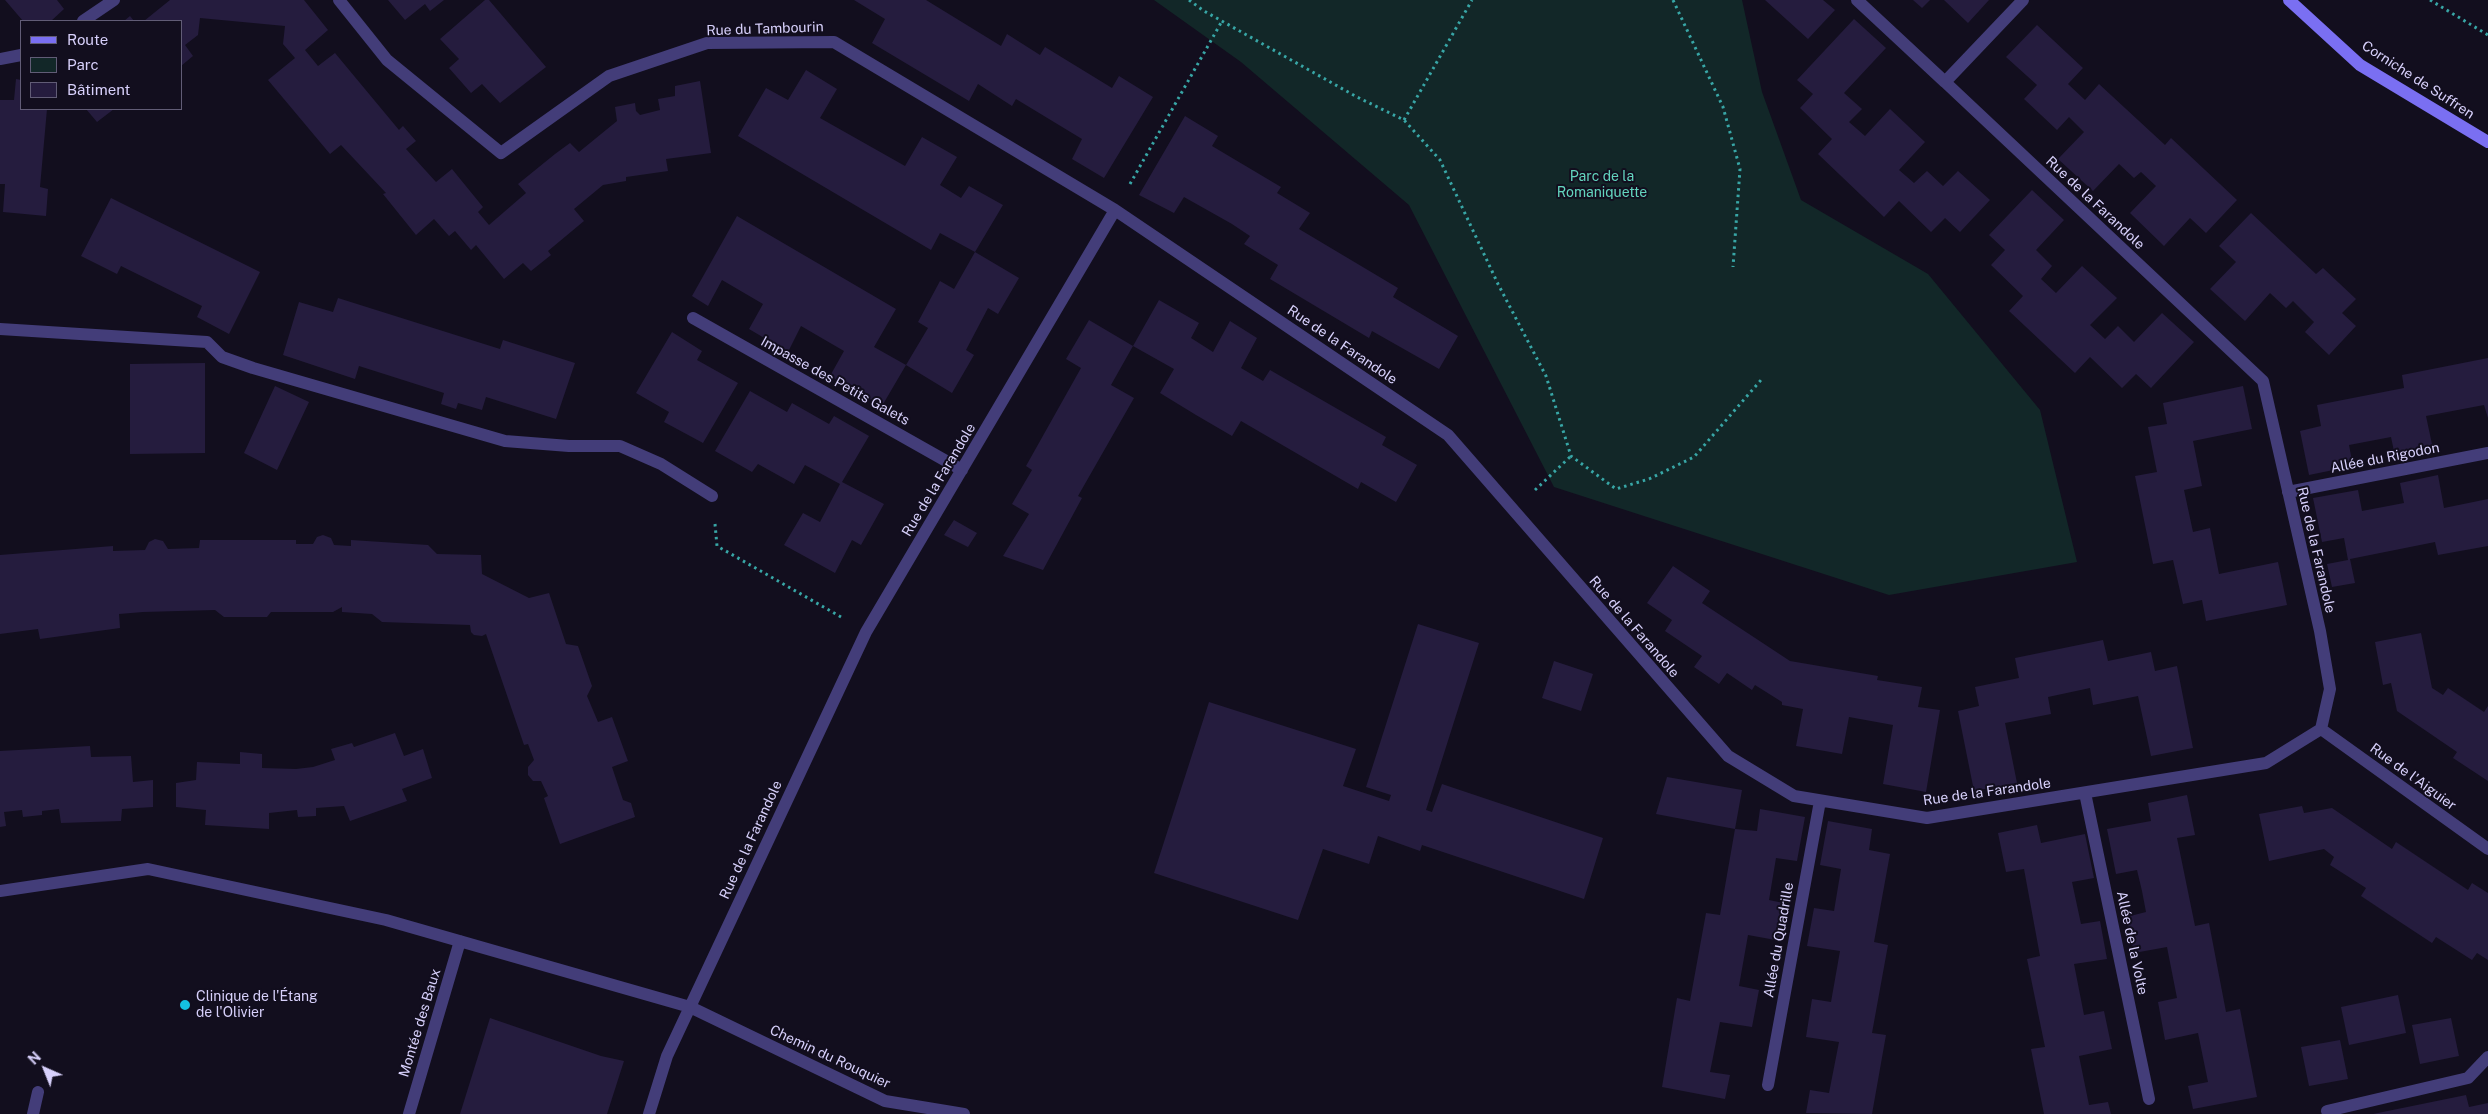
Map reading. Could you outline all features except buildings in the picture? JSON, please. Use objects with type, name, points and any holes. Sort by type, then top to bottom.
[{"type":"main road","name":"Corniche de Suffren","points":[[2289,0],[2360,65],[2488,142]]},
{"type":"street","points":[[84,20],[114,0]]},
{"type":"street","name":"Rue du Tambourin","points":[[339,0],[387,60],[501,152],[609,76],[707,43],[834,42],[1115,210]]},
{"type":"street","name":"Rue de la Farandole","points":[[649,1114],[667,1056],[866,632],[1115,210],[1448,434],[1728,756],[1794,796],[1928,818],[2266,762],[2321,729],[2330,689],[2320,631],[2263,381],[1857,0]]},
{"type":"street","points":[[1945,82],[2023,0]]},
{"type":"street","points":[[0,59],[20,55]]},
{"type":"street","name":"Impasse des Petits Galets","points":[[693,318],[962,470]]},
{"type":"street","points":[[0,329],[207,342],[222,357],[253,368],[504,441],[569,446],[620,446],[661,464],[712,496]]},
{"type":"street","name":"Allée du Rigodon","points":[[2288,492],[2488,453]]},
{"type":"street","name":"Rue de l'Aiguier","points":[[2321,729],[2488,849]]},
{"type":"street","name":"Allée de la Volte","points":[[2085,793],[2149,1100]]},
{"type":"street","name":"Allée du Quadrille","points":[[1768,1085],[1820,801]]},
{"type":"street","name":"Chemin du Rouquier","points":[[0,891],[148,869],[386,920],[690,1007],[885,1101],[964,1114]]},
{"type":"street","name":"Montée des Baux","points":[[409,1114],[460,942]]},
{"type":"street","points":[[2327,1111],[2468,1078],[2488,1057]]},
{"type":"street","points":[[33,1114],[38,1092]]},
{"type":"path","points":[[1190,0],[1222,22],[1404,120],[1440,160],[1498,284],[1546,376],[1571,456],[1616,489],[1649,479],[1694,457],[1761,380]]},
{"type":"path","points":[[1404,120],[1472,0]]},
{"type":"path","points":[[1673,0],[1722,108],[1740,169],[1733,268]]},
{"type":"path","points":[[2430,0],[2488,35]]},
{"type":"path","points":[[1115,210],[1222,22]]},
{"type":"path","points":[[1513,511],[1571,456]]},
{"type":"path","points":[[712,496],[716,546],[866,632]]},
{"type":"green space","name":"Parc de la Romaniquette","points":[[1154,0],[1742,0],[1762,92],[1801,200],[1928,274],[2040,410],[2077,562],[1889,595],[1554,487],[1409,205],[1241,62]]},
{"type":"place","name":"Clinique de l'Étang de l'Olivier","points":[[185,1005]]}]
